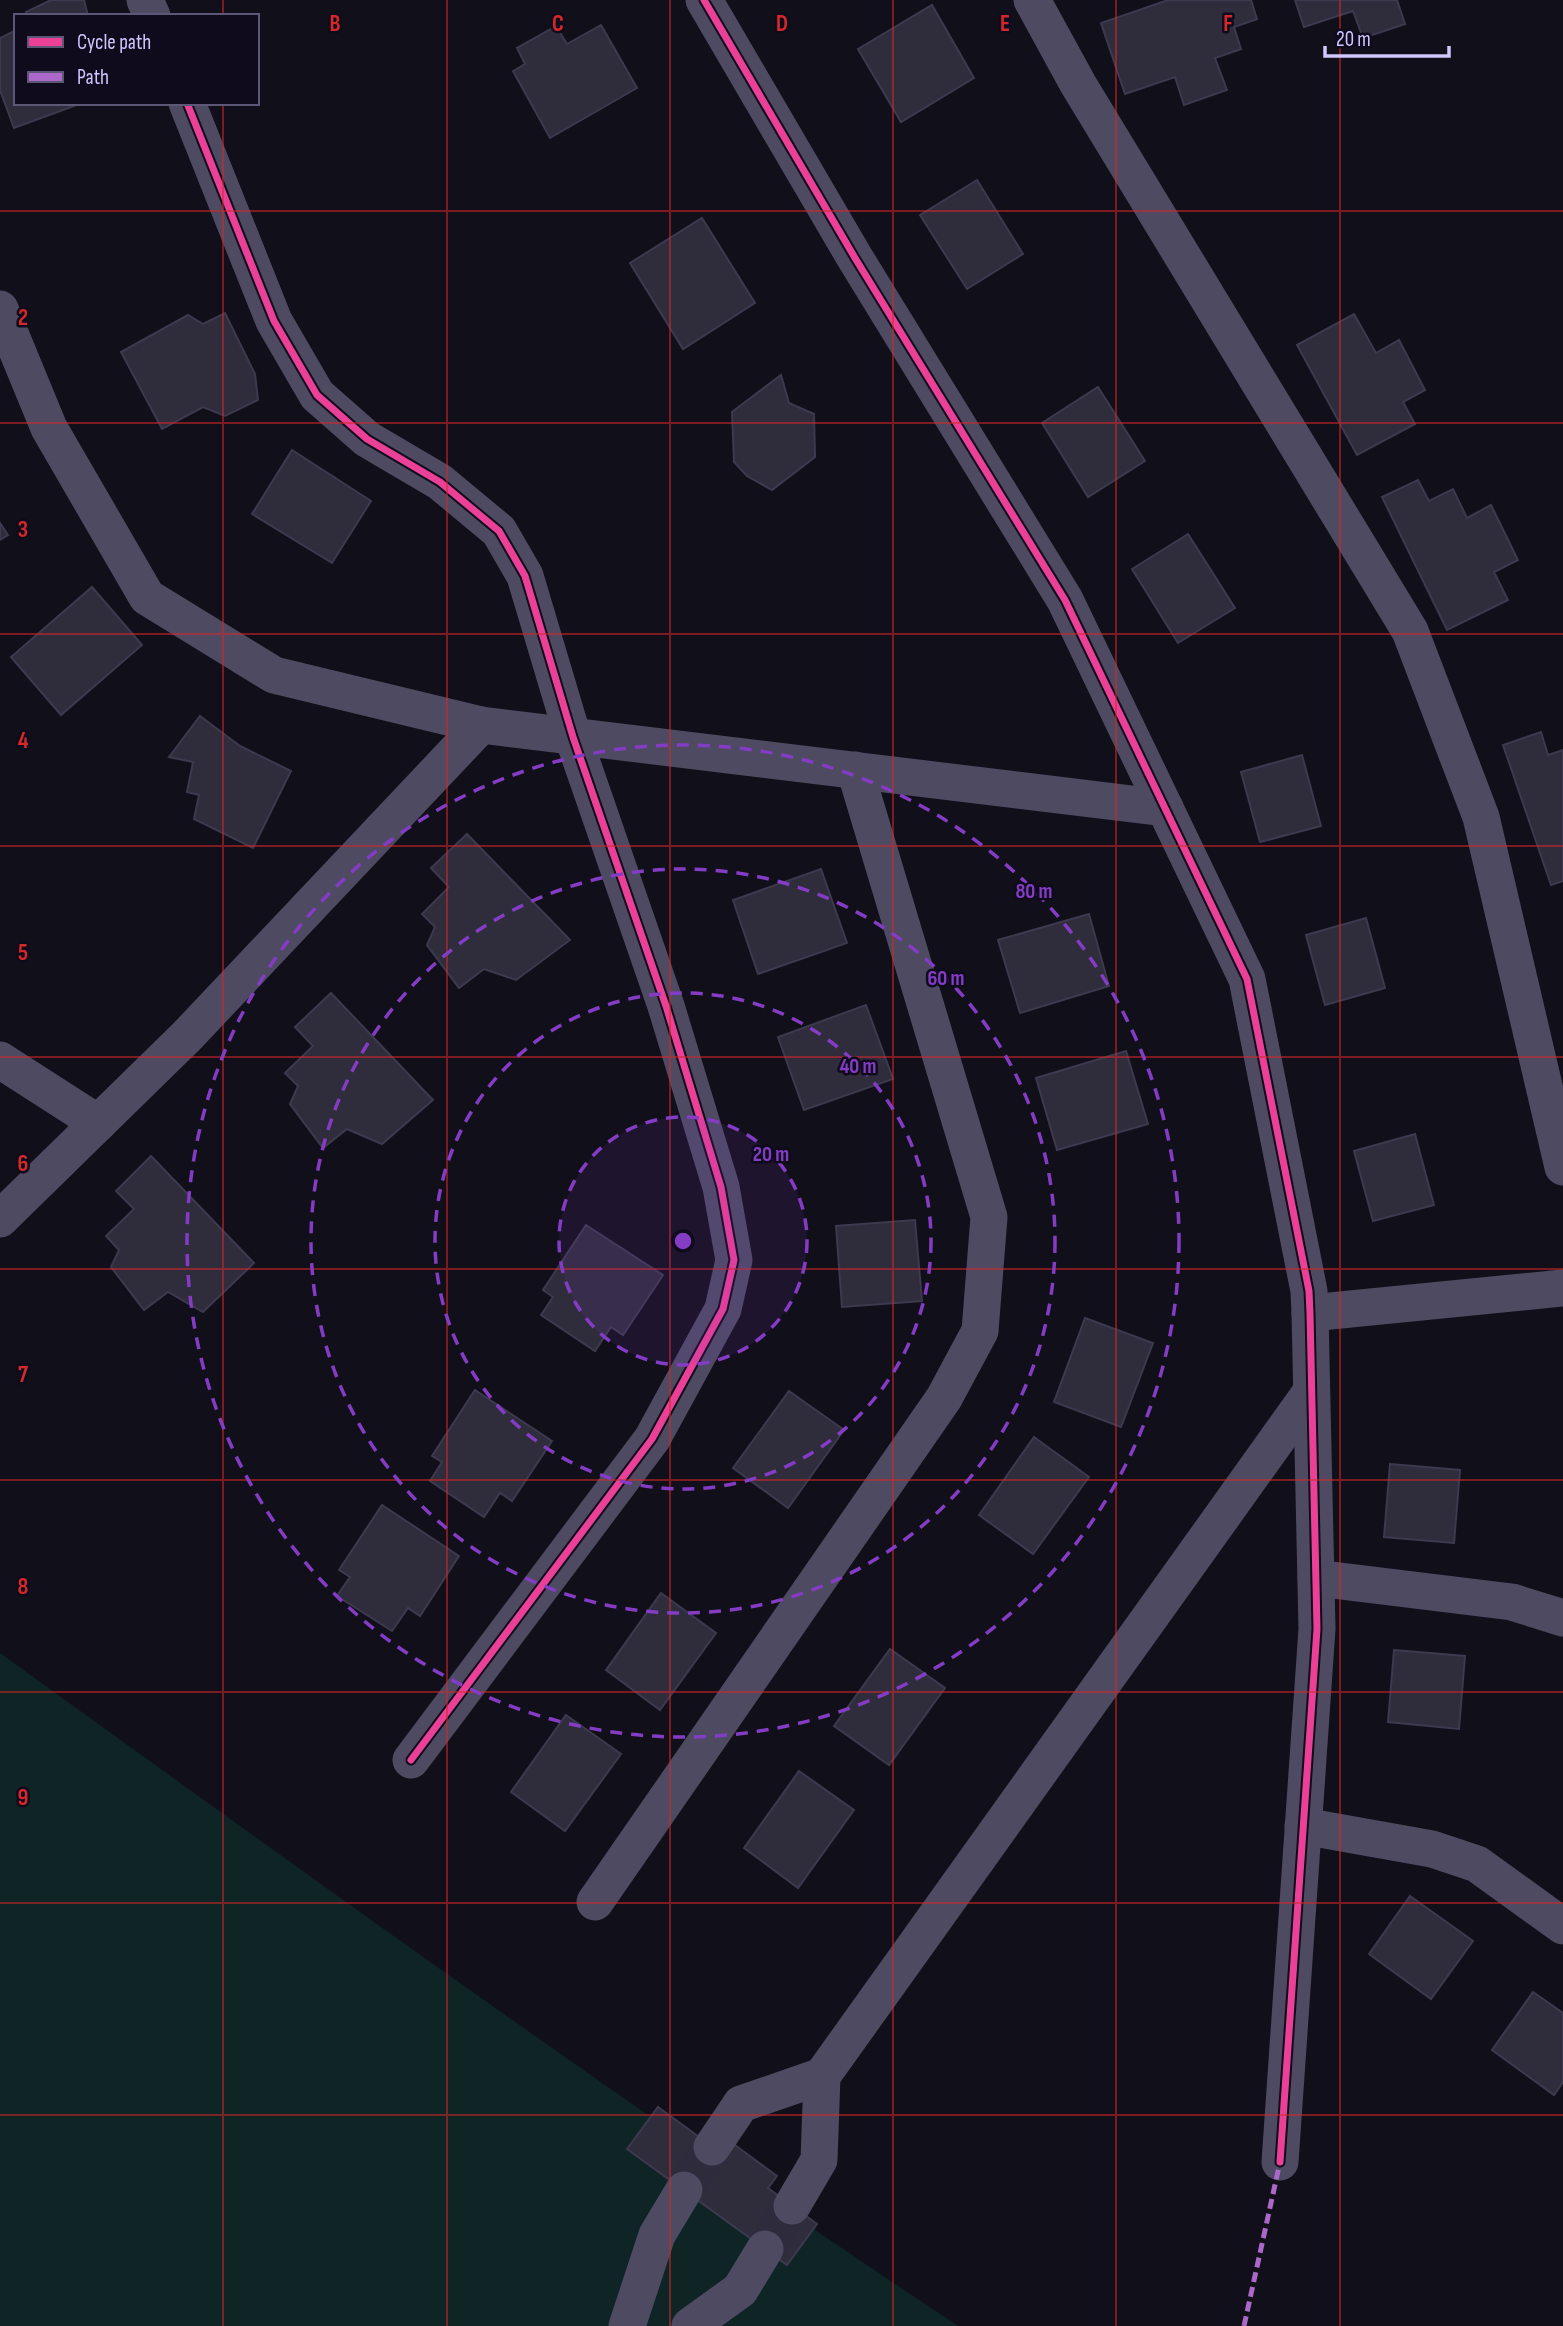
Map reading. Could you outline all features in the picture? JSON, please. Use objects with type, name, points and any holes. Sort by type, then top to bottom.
[{"type":"street","points":[[704,0],[848,246],[1065,600],[1247,979],[1309,1291],[1310,1313],[1317,1629],[1280,2162]]},
{"type":"street","points":[[1032,0],[1078,84],[1410,631],[1480,817],[1563,1167]]},
{"type":"street","points":[[188,105],[274,321],[317,395],[367,439],[440,482],[499,531],[525,576],[573,737],[666,1006],[721,1187],[734,1260],[723,1309],[652,1439],[411,1760]]},
{"type":"street","points":[[0,309],[49,428],[147,597],[274,675],[481,725],[1165,808]]},
{"type":"street","points":[[0,1219],[187,1036],[481,725]]},
{"type":"street","points":[[595,1902],[944,1398],[981,1331],[989,1217],[855,770]]},
{"type":"street","points":[[0,1060],[98,1123]]},
{"type":"street","points":[[1310,1313],[1563,1288]]},
{"type":"street","points":[[792,2206],[819,2160],[822,2076],[1311,1392]]},
{"type":"street","points":[[1316,1578],[1512,1602],[1563,1618]]},
{"type":"street","points":[[1303,1826],[1433,1849],[1477,1864],[1563,1926]]},
{"type":"street","points":[[712,2147],[741,2104],[822,2076]]},
{"type":"street","points":[[627,2326],[657,2235],[684,2190]]},
{"type":"street","points":[[690,2326],[740,2290],[765,2249]]},
{"type":"green space","points":[[0,1653],[595,2078],[958,2326],[0,2326]]},
{"type":"building","points":[[51,0],[84,0],[88,14],[26,14]]},
{"type":"building","points":[[1168,0],[1251,0],[1257,19],[1234,27],[1241,49],[1215,58],[1227,90],[1184,105],[1175,77],[1125,94],[1101,23]]},
{"type":"building","points":[[1295,0],[1397,0],[1405,24],[1363,38],[1353,11],[1304,27]]},
{"type":"building","points":[[932,5],[974,78],[901,122],[858,49]]},
{"type":"building","points":[[601,25],[637,88],[550,138],[513,71],[525,64],[517,48],[556,26],[567,44]]},
{"type":"building","points":[[14,31],[14,105],[77,105],[14,128],[0,90],[0,38]]},
{"type":"building","points":[[977,180],[1023,254],[967,289],[920,215]]},
{"type":"building","points":[[702,218],[755,303],[683,349],[630,263]]},
{"type":"building","points":[[225,313],[255,374],[258,400],[225,416],[203,407],[162,429],[121,352],[188,315],[203,324]]},
{"type":"building","points":[[1354,314],[1376,353],[1399,340],[1425,390],[1403,402],[1415,424],[1357,455],[1297,345]]},
{"type":"building","points":[[781,375],[789,403],[814,414],[815,457],[772,490],[747,476],[734,462],[732,412]]},
{"type":"building","points":[[1098,387],[1145,461],[1088,497],[1042,423]]},
{"type":"building","points":[[292,450],[371,501],[332,563],[252,514]]},
{"type":"building","points":[[1418,480],[1429,501],[1453,489],[1467,518],[1491,505],[1518,560],[1494,572],[1508,600],[1447,630],[1382,497]]},
{"type":"building","points":[[0,523],[8,535],[0,540]]},
{"type":"building","points":[[1188,534],[1235,608],[1178,643],[1132,569]]},
{"type":"building","points":[[92,587],[142,645],[61,715],[11,657]]},
{"type":"building","points":[[200,716],[240,746],[291,771],[253,848],[194,819],[199,795],[187,792],[193,762],[169,757]]},
{"type":"building","points":[[1541,732],[1548,755],[1563,750],[1563,881],[1551,885],[1503,745]]},
{"type":"building","points":[[1302,755],[1321,826],[1260,842],[1241,772]]},
{"type":"building","points":[[467,834],[570,940],[516,980],[484,969],[459,988],[427,945],[435,927],[422,914],[449,887],[431,868]]},
{"type":"building","points":[[821,869],[847,943],[758,974],[733,900]]},
{"type":"building","points":[[1089,914],[1109,986],[1020,1013],[998,940]]},
{"type":"building","points":[[1366,918],[1385,988],[1325,1005],[1306,935]]},
{"type":"building","points":[[331,993],[433,1100],[382,1144],[347,1129],[323,1148],[290,1104],[298,1086],[285,1073],[313,1046],[295,1027]]},
{"type":"building","points":[[866,1005],[893,1079],[804,1110],[778,1037]]},
{"type":"building","points":[[1126,1051],[1148,1124],[1057,1150],[1036,1078]]},
{"type":"building","points":[[1415,1134],[1434,1205],[1373,1221],[1354,1151]]},
{"type":"building","points":[[151,1156],[254,1263],[203,1312],[168,1292],[144,1310],[111,1267],[119,1250],[106,1236],[134,1209],[116,1191]]},
{"type":"building","points":[[915,1220],[922,1301],[842,1307],[836,1226]]},
{"type":"building","points":[[586,1225],[663,1275],[623,1335],[611,1327],[595,1351],[541,1315],[553,1297],[543,1290]]},
{"type":"building","points":[[1085,1318],[1153,1343],[1121,1427],[1054,1402]]},
{"type":"building","points":[[475,1390],[552,1441],[512,1501],[500,1493],[484,1517],[430,1481],[442,1462],[432,1456]]},
{"type":"building","points":[[789,1391],[844,1430],[788,1508],[733,1468]]},
{"type":"building","points":[[1034,1437],[1089,1477],[1033,1554],[979,1515]]},
{"type":"building","points":[[1390,1464],[1460,1470],[1454,1543],[1384,1537]]},
{"type":"building","points":[[382,1505],[459,1556],[420,1616],[408,1608],[392,1631],[337,1596],[350,1577],[339,1570]]},
{"type":"building","points":[[661,1593],[716,1633],[660,1710],[606,1670]]},
{"type":"building","points":[[890,1649],[945,1688],[889,1765],[834,1726]]},
{"type":"building","points":[[1394,1650],[1465,1656],[1459,1729],[1388,1722]]},
{"type":"building","points":[[566,1715],[621,1754],[565,1831],[511,1792]]},
{"type":"building","points":[[799,1771],[854,1810],[798,1888],[744,1848]]},
{"type":"building","points":[[1410,1896],[1473,1941],[1431,1999],[1369,1954]]},
{"type":"building","points":[[1533,1992],[1563,2013],[1563,2082],[1554,2095],[1492,2050]]},
{"type":"building","points":[[658,2107],[724,2155],[732,2143],[777,2176],[768,2188],[817,2224],[787,2265],[627,2149]]},
{"type":"tunnel","points":[[684,2190],[712,2147]]},
{"type":"tunnel","points":[[765,2249],[792,2206]]},
{"type":"marked path","points":[[1244,2326],[1280,2162]]},
{"type":"cycle path","points":[[704,0],[855,258],[1065,600],[1247,979],[1309,1291],[1310,1313],[1317,1629],[1280,2162]]},
{"type":"cycle path","points":[[188,105],[274,321],[317,395],[367,439],[440,482],[499,531],[525,576],[573,737],[666,1006],[721,1187],[734,1260],[723,1309],[652,1439],[411,1760]]}]
